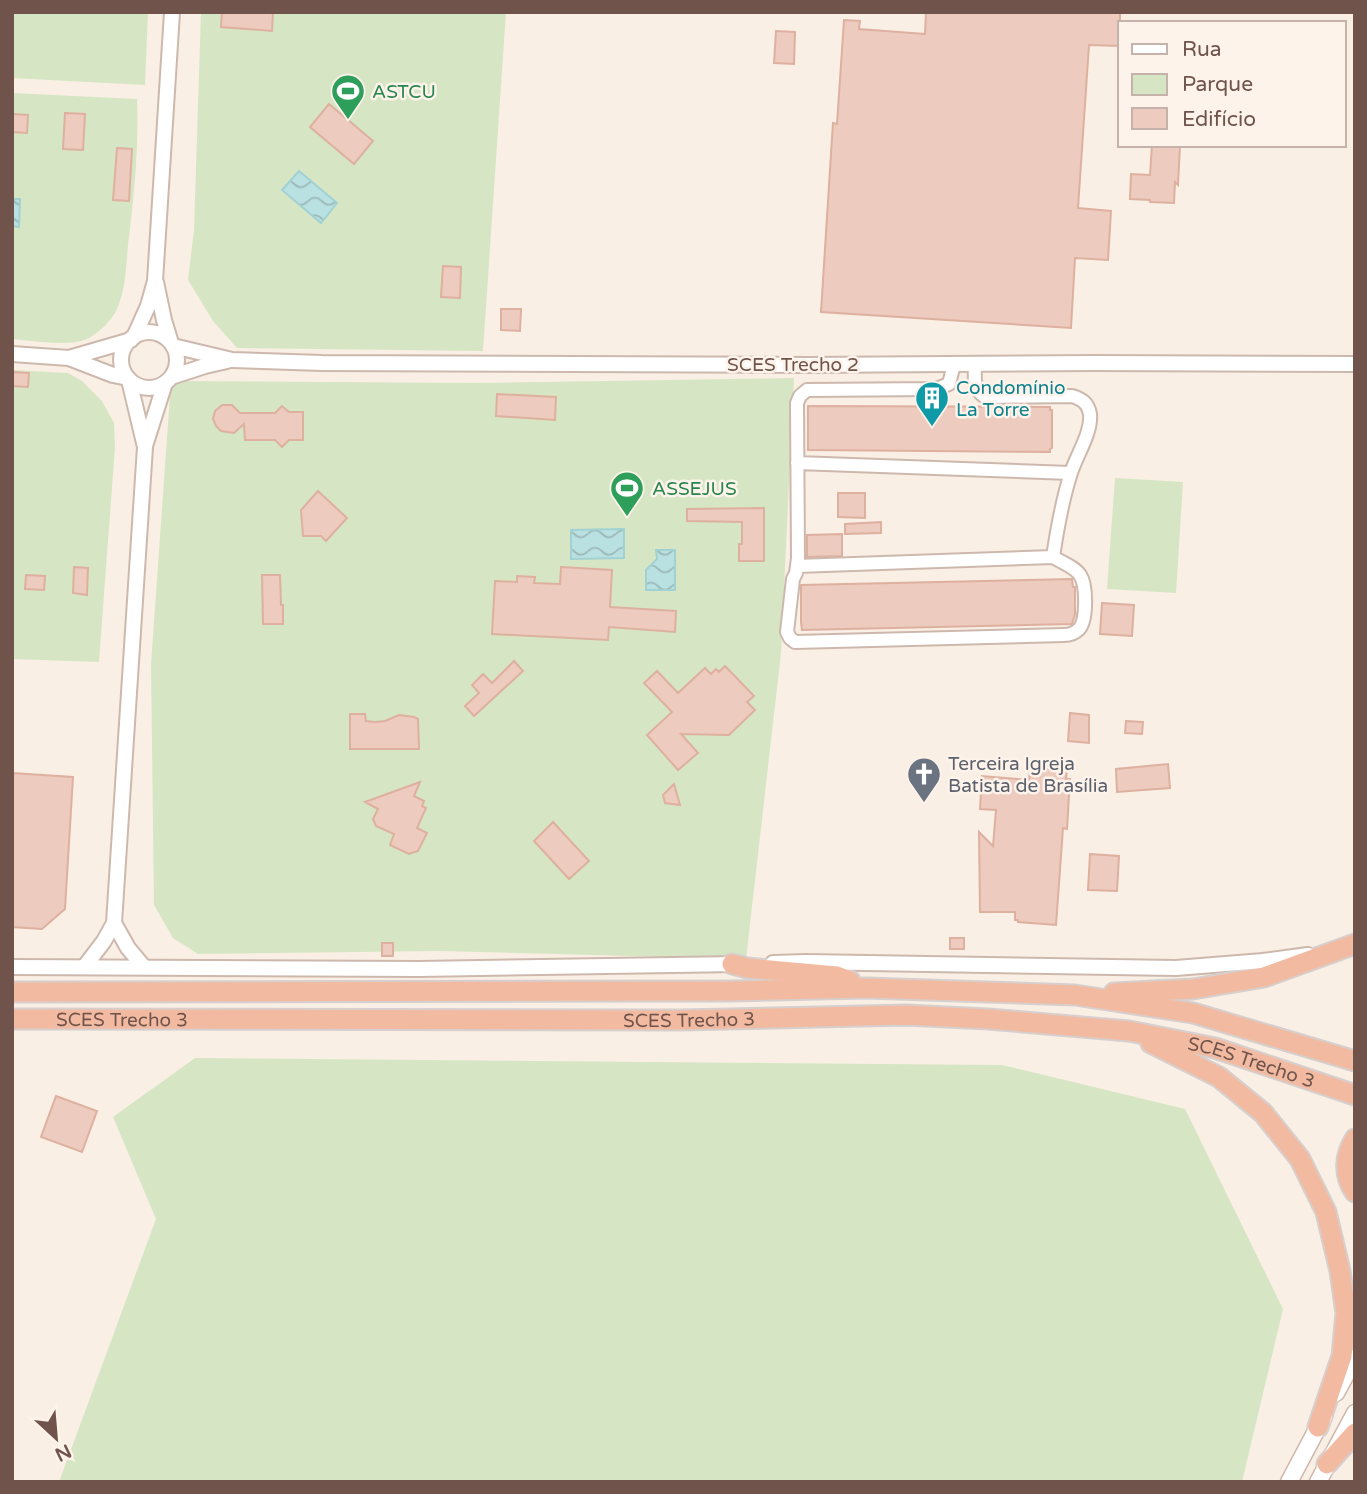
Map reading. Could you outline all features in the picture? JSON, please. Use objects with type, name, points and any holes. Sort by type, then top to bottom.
[{"type":"highway","points":[[1075,995],[1193,989],[1265,977],[1347,947]]},
{"type":"highway","points":[[732,964],[747,968],[837,976],[867,988]]},
{"type":"highway","name":"SCES Trecho 3","points":[[12,992],[867,988],[1075,995],[1193,1013],[1355,1061]]},
{"type":"highway","name":"SCES Trecho 3","points":[[12,1019],[681,1020],[906,1015],[988,1019],[1129,1031],[1215,1048],[1355,1095]]},
{"type":"highway","points":[[1129,1031],[1219,1077],[1264,1113],[1300,1160],[1326,1212],[1340,1271],[1346,1313],[1342,1356],[1318,1427]]},
{"type":"highway","points":[[1355,1139],[1348,1150],[1346,1170],[1355,1192]]},
{"type":"highway","points":[[1327,1464],[1355,1433]]},
{"type":"main road","points":[[1289,1482],[1355,1358]]},
{"type":"main road","points":[[1318,1482],[1355,1413]]},
{"type":"street","points":[[168,380],[156,387],[137,386],[123,371],[121,363],[125,346],[132,339],[148,306],[155,281],[172,12]]},
{"type":"street","points":[[85,967],[114,923],[145,447],[177,362],[155,281]]},
{"type":"street","points":[[69,358],[149,333],[158,334],[172,344]]},
{"type":"street","name":"SCES Trecho 2","points":[[172,344],[232,360],[322,363],[1355,364]]},
{"type":"street","points":[[12,354],[69,358],[129,379]]},
{"type":"street","name":"SCES Trecho 2","points":[[168,380],[205,366],[232,360]]},
{"type":"street","points":[[797,566],[1052,556],[1079,573],[1085,591],[1084,623],[1079,631],[1071,634],[795,642],[787,632],[797,566],[797,403],[800,396],[807,390],[936,389],[949,384],[954,364]]},
{"type":"street","points":[[975,364],[975,387],[979,394],[985,397],[1072,396],[1081,398],[1088,407],[1088,428],[1070,473],[1052,556]]},
{"type":"street","points":[[129,379],[145,447]]},
{"type":"street","points":[[797,463],[1070,473]]},
{"type":"street","points":[[114,923],[128,948],[144,967]]},
{"type":"street","points":[[12,967],[419,969],[806,962],[1176,968],[1263,961],[1347,947]]},
{"type":"green space","points":[[12,12],[148,12],[145,85],[12,78]]},
{"type":"green space","name":"ASTCU","points":[[201,12],[506,12],[483,351],[237,348],[213,321],[188,280],[194,230]]},
{"type":"green space","points":[[12,93],[137,99],[135,172],[122,294],[117,309],[108,322],[87,339],[71,343],[51,343],[12,339]]},
{"type":"green space","points":[[12,370],[68,373],[82,381],[102,401],[114,423],[115,447],[99,662],[12,659]]},
{"type":"green space","points":[[794,378],[781,653],[746,959],[439,951],[198,954],[173,938],[154,905],[151,665],[171,381],[475,383]]},
{"type":"green space","points":[[1115,478],[1183,482],[1176,593],[1107,589]]},
{"type":"green space","points":[[195,1058],[1002,1065],[1185,1109],[1283,1309],[1242,1482],[59,1482],[156,1219],[113,1117]]},
{"type":"water","points":[[299,171],[337,203],[321,223],[282,190]]},
{"type":"water","points":[[12,199],[20,199],[19,227],[12,226]]},
{"type":"water","points":[[624,529],[624,558],[571,559],[571,530]]},
{"type":"water","points":[[656,550],[675,550],[675,590],[646,590],[646,570],[657,559]]},
{"type":"building","points":[[222,12],[273,12],[272,31],[221,27]]},
{"type":"building","points":[[926,12],[1120,12],[1118,46],[1089,45],[1078,208],[1111,211],[1108,260],[1075,258],[1071,328],[821,312],[833,123],[837,124],[844,20],[860,21],[859,29],[925,34]]},
{"type":"building","points":[[776,31],[795,32],[794,64],[774,63]]},
{"type":"building","points":[[329,104],[373,141],[354,164],[310,127]]},
{"type":"building","points":[[65,113],[85,114],[83,150],[63,149]]},
{"type":"building","points":[[12,114],[28,115],[27,133],[12,132]]},
{"type":"building","points":[[1152,147],[1180,147],[1174,203],[1130,199],[1131,174],[1150,175]]},
{"type":"building","points":[[117,148],[132,149],[129,201],[113,200]]},
{"type":"building","points":[[443,266],[461,267],[460,298],[441,297]]},
{"type":"building","points":[[501,309],[521,309],[520,331],[501,330]]},
{"type":"building","points":[[12,372],[29,373],[28,387],[12,386]]},
{"type":"building","points":[[497,394],[556,397],[555,420],[496,416]]},
{"type":"building","points":[[222,405],[232,405],[240,413],[275,413],[282,406],[289,412],[303,412],[303,440],[289,440],[282,447],[275,440],[245,440],[244,424],[234,433],[221,431],[213,419],[215,411]]},
{"type":"building","name":"Condomínio La Torre","points":[[808,406],[1050,407],[1052,448],[1050,452],[808,450]]},
{"type":"building","points":[[318,491],[347,518],[326,541],[321,536],[303,536],[301,510]]},
{"type":"building","points":[[838,493],[865,493],[865,518],[838,517]]},
{"type":"building","points":[[764,508],[764,561],[739,561],[742,522],[687,521],[687,509]]},
{"type":"building","points":[[881,522],[881,533],[845,534],[845,524]]},
{"type":"building","points":[[842,534],[842,556],[807,557],[807,535]]},
{"type":"building","points":[[74,567],[88,568],[87,595],[73,593]]},
{"type":"building","points":[[561,567],[612,570],[610,607],[676,611],[675,632],[609,627],[608,640],[492,634],[495,581],[517,582],[517,576],[535,577],[534,583],[560,584]]},
{"type":"building","points":[[26,575],[45,576],[44,590],[25,589]]},
{"type":"building","points":[[262,575],[280,575],[283,624],[263,624]]},
{"type":"building","points":[[1072,579],[1075,587],[1075,614],[1072,624],[802,630],[801,585]]},
{"type":"building","points":[[1102,603],[1134,605],[1132,636],[1100,634]]},
{"type":"building","points":[[514,661],[523,671],[474,716],[465,706],[479,693],[472,685],[483,674],[492,683]]},
{"type":"building","points":[[725,666],[754,696],[747,702],[755,710],[729,735],[681,734],[698,753],[678,770],[647,735],[672,712],[644,683],[657,671],[678,693],[705,668],[711,674],[716,669],[719,672]]},
{"type":"building","points":[[1070,713],[1089,715],[1089,743],[1068,741]]},
{"type":"building","points":[[350,714],[365,714],[366,721],[375,722],[399,715],[418,719],[419,749],[350,749]]},
{"type":"building","points":[[1126,721],[1143,722],[1142,734],[1125,733]]},
{"type":"building","points":[[1168,764],[1170,788],[1117,792],[1116,769]]},
{"type":"building","points":[[1030,768],[1067,770],[1066,779],[1070,779],[1067,829],[1063,828],[1056,925],[1018,922],[1015,920],[1015,912],[980,912],[979,832],[993,846],[996,810],[980,809],[982,776],[1029,780]]},
{"type":"building","points":[[12,773],[73,777],[65,909],[42,929],[12,927]]},
{"type":"building","points":[[420,782],[414,796],[424,801],[422,806],[426,808],[417,828],[427,833],[418,851],[409,854],[390,845],[394,834],[376,826],[373,819],[378,809],[365,802]]},
{"type":"building","points":[[674,784],[680,805],[665,803],[663,795]]},
{"type":"building","points":[[553,822],[589,861],[569,879],[534,841]]},
{"type":"building","points":[[1090,854],[1119,856],[1117,891],[1088,890]]},
{"type":"building","points":[[950,938],[964,938],[964,949],[950,949]]},
{"type":"building","points":[[382,943],[393,943],[393,956],[382,956]]},
{"type":"building","points":[[56,1096],[97,1111],[82,1152],[41,1137]]},
{"type":"place","name":"ASTCU","points":[[348,121]]},
{"type":"place","name":"Condomínio La Torre","points":[[932,428]]},
{"type":"place","name":"ASSEJUS","points":[[627,518]]},
{"type":"place","name":"Terceira Igreja Batista de Brasília","points":[[924,804]]}]
